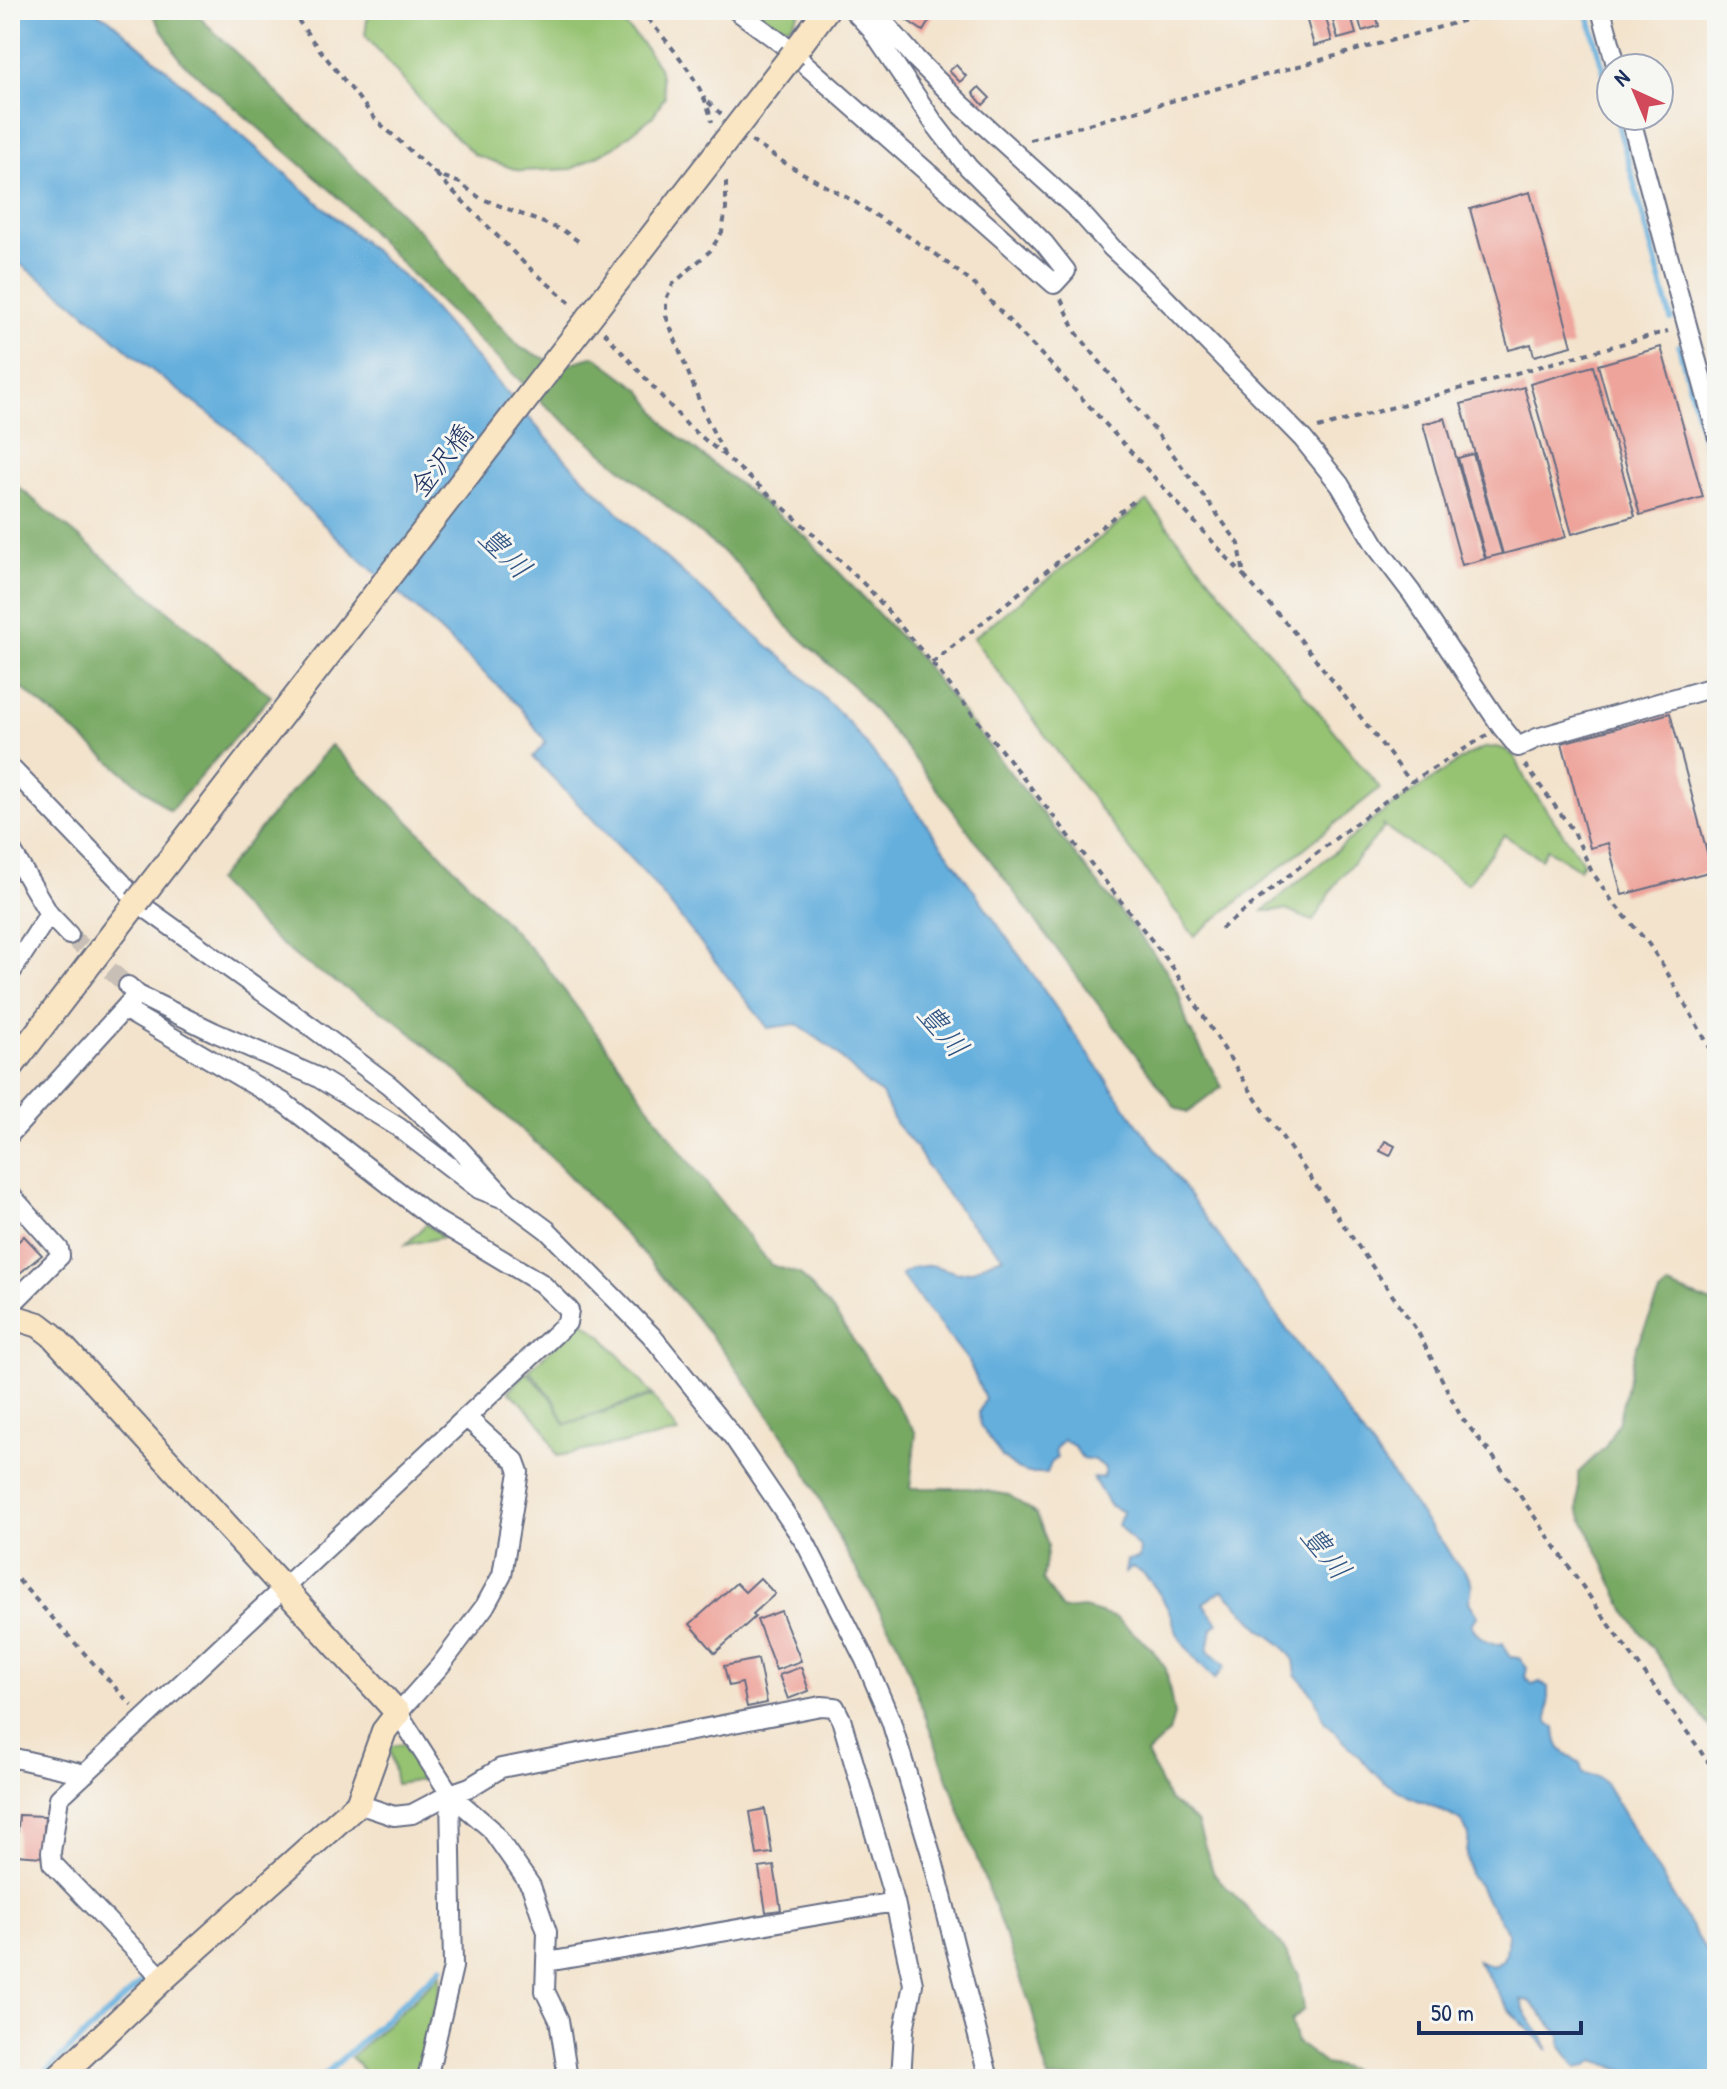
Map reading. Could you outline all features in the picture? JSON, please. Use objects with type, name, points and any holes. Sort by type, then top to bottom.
[{"type":"main road","name":"金沢橋","points":[[10,1068],[826,10]]},
{"type":"main road","points":[[10,1316],[39,1325],[52,1335],[398,1713],[384,1731],[358,1804],[57,2079]]},
{"type":"street","points":[[736,10],[793,54],[1060,278]]},
{"type":"street","points":[[1601,10],[1613,52]]},
{"type":"street","points":[[854,11],[882,20],[962,105],[1080,212],[1112,248],[1303,439],[1340,485],[1376,546],[1518,747],[1537,738],[1717,686]]},
{"type":"street","points":[[882,20],[934,123],[968,167],[1044,243],[1060,278]]},
{"type":"street","points":[[1634,132],[1717,435]]},
{"type":"street","points":[[10,767],[137,902],[389,1085],[457,1146],[508,1201],[547,1230],[651,1335],[734,1438],[806,1544],[865,1660],[891,1721],[932,1857],[989,2079]]},
{"type":"street","points":[[10,848],[49,914],[69,935]]},
{"type":"street","points":[[10,974],[49,914]]},
{"type":"street","points":[[10,1134],[124,1009],[133,990],[214,1032],[317,1077],[398,1127],[479,1189],[508,1201]]},
{"type":"street","points":[[124,1009],[283,1102],[434,1219],[541,1283],[569,1310],[567,1323],[59,1798],[52,1863],[163,1979]]},
{"type":"street","points":[[10,1194],[59,1249],[60,1256],[10,1306]]},
{"type":"street","points":[[466,1417],[515,1461],[519,1472],[502,1575],[485,1606],[440,1666],[398,1713],[450,1794],[491,1829],[531,1886],[547,1932],[545,1991],[559,2020],[568,2079]]},
{"type":"street","points":[[358,1804],[394,1816],[412,1814],[470,1787],[501,1768],[821,1706],[835,1707],[895,1902],[913,1984],[904,2030],[901,2079]]},
{"type":"street","points":[[10,1757],[85,1774]]},
{"type":"street","points":[[427,2079],[453,1967],[450,1794]]},
{"type":"street","points":[[547,1962],[895,1902]]},
{"type":"path","points":[[291,10],[376,120],[436,174],[526,265],[574,306]]},
{"type":"path","points":[[640,10],[676,53],[708,102],[730,122]]},
{"type":"path","points":[[1013,152],[1025,141],[1502,10]]},
{"type":"path","points":[[708,102],[715,132]]},
{"type":"path","points":[[741,132],[788,165],[855,202],[937,255],[975,285],[1300,639],[1411,782]]},
{"type":"path","points":[[436,174],[460,183],[480,198],[564,231],[578,241]]},
{"type":"path","points":[[725,456],[704,413],[666,316],[666,299],[673,284],[710,251],[722,232],[726,177]]},
{"type":"path","points":[[1060,278],[1076,332],[1164,442],[1239,544],[1244,576]]},
{"type":"path","points":[[1303,439],[1314,429],[1686,326]]},
{"type":"path","points":[[598,327],[688,426],[811,532],[869,589],[932,663],[1169,962],[1257,1101],[1418,1332],[1461,1417],[1492,1455],[1706,1760],[1717,1769]]},
{"type":"path","points":[[932,663],[1135,500]]},
{"type":"path","points":[[1221,929],[1411,782],[1501,726]]},
{"type":"path","points":[[1518,747],[1527,770],[1574,832],[1591,870],[1664,967],[1717,1060]]},
{"type":"path","points":[[10,1571],[144,1719]]},
{"type":"green space","points":[[150,10],[192,10],[421,233],[468,293],[521,348],[561,366],[595,356],[641,390],[669,429],[806,537],[916,654],[1165,968],[1178,992],[1188,1026],[1222,1087],[1187,1113],[1175,1107],[907,749],[855,688],[785,624],[737,564],[545,405],[425,288],[335,194],[181,61]]},
{"type":"green space","points":[[376,10],[611,10],[659,67],[665,96],[653,116],[614,147],[572,169],[520,171],[475,155],[438,121],[365,35],[367,20]]},
{"type":"green space","points":[[756,10],[801,10],[791,25],[780,27]]},
{"type":"green space","points":[[10,480],[271,696],[170,811],[10,678]]},
{"type":"green space","points":[[1147,501],[1380,788],[1194,936],[973,638]]},
{"type":"green space","points":[[331,745],[425,837],[542,961],[679,1149],[771,1265],[800,1274],[835,1313],[916,1433],[910,1488],[969,1488],[1009,1495],[1037,1515],[1048,1545],[1043,1580],[1063,1610],[1084,1608],[1116,1618],[1152,1649],[1166,1669],[1174,1715],[1169,1733],[1147,1754],[1169,1800],[1197,1822],[1214,1874],[1281,1944],[1299,1975],[1304,2009],[1291,2021],[1297,2043],[1325,2064],[1351,2069],[1362,2079],[1048,2079],[1032,2010],[900,1647],[840,1541],[802,1463],[726,1354],[647,1258],[548,1154],[393,1018],[300,960],[263,929],[216,881]]},
{"type":"green space","points":[[1497,747],[1515,757],[1526,781],[1583,862],[1579,869],[1547,849],[1541,859],[1504,835],[1468,884],[1381,824],[1384,828],[1339,879],[1313,921],[1285,910],[1263,911],[1374,819],[1468,755],[1484,748]]},
{"type":"green space","points":[[426,1224],[444,1237],[405,1245]]},
{"type":"green space","points":[[1668,1286],[1717,1305],[1717,1737],[1626,1612],[1578,1509],[1578,1473],[1605,1447],[1618,1423],[1636,1347],[1660,1294]]},
{"type":"green space","points":[[582,1320],[603,1337],[652,1394],[565,1424],[555,1401],[529,1370]]},
{"type":"green space","points":[[527,1372],[553,1400],[565,1425],[653,1396],[678,1433],[557,1456],[545,1429],[508,1391]]},
{"type":"green space","points":[[411,1743],[434,1778],[396,1784],[389,1746]]},
{"type":"green space","points":[[441,1974],[415,2079],[371,2079],[351,2057]]},
{"type":"water","name":"豊川","points":[[10,10],[92,10],[109,19],[409,282],[568,462],[654,548],[791,665],[848,722],[951,858],[1134,1119],[1451,1556],[1468,1575],[1471,1585],[1469,1602],[1478,1616],[1471,1624],[1476,1633],[1493,1644],[1503,1643],[1510,1657],[1519,1658],[1527,1668],[1525,1677],[1533,1685],[1540,1682],[1548,1687],[1548,1722],[1555,1728],[1559,1746],[1580,1764],[1583,1774],[1595,1776],[1605,1783],[1717,1969],[1717,2079],[1638,2079],[1595,2060],[1577,2068],[1561,2047],[1560,2035],[1530,2001],[1521,2000],[1549,2050],[1510,2011],[1477,1960],[1493,1966],[1501,1962],[1506,1954],[1508,1935],[1479,1885],[1470,1876],[1467,1854],[1469,1835],[1460,1820],[1384,1782],[1324,1721],[1314,1696],[1296,1674],[1294,1660],[1282,1645],[1263,1631],[1223,1590],[1203,1603],[1218,1623],[1212,1628],[1208,1651],[1225,1666],[1215,1679],[1182,1642],[1166,1605],[1149,1580],[1132,1567],[1125,1573],[1127,1560],[1139,1558],[1140,1549],[1118,1525],[1123,1512],[1109,1505],[1093,1478],[1103,1477],[1105,1468],[1095,1460],[1082,1458],[1074,1446],[1063,1440],[1055,1449],[1057,1458],[1047,1473],[1028,1473],[1002,1457],[980,1425],[979,1412],[985,1399],[969,1362],[901,1275],[912,1268],[931,1265],[958,1273],[972,1271],[1004,1257],[969,1222],[934,1177],[916,1147],[895,1123],[882,1094],[867,1084],[830,1047],[796,1024],[768,1028],[648,877],[533,757],[546,742],[520,707],[299,501],[236,434],[145,365],[70,300],[10,257]]},
{"type":"building","points":[[906,10],[936,10],[923,31],[902,17]]},
{"type":"building","points":[[1304,10],[1324,10],[1332,41],[1314,46]]},
{"type":"building","points":[[1330,10],[1349,10],[1356,34],[1338,39]]},
{"type":"building","points":[[1356,10],[1375,10],[1379,26],[1362,31]]},
{"type":"building","points":[[956,65],[966,76],[960,82],[949,71]]},
{"type":"building","points":[[979,87],[990,98],[983,105],[973,93]]},
{"type":"building","points":[[1530,192],[1572,346],[1534,356],[1531,344],[1509,350],[1470,209]]},
{"type":"building","points":[[1661,347],[1703,497],[1640,515],[1598,365]]},
{"type":"building","points":[[1593,366],[1635,516],[1572,534],[1530,384]]},
{"type":"building","points":[[1524,387],[1566,537],[1503,554],[1461,404]]},
{"type":"building","points":[[1445,418],[1485,559],[1462,565],[1423,424]]},
{"type":"building","points":[[1473,454],[1502,554],[1486,558],[1458,458]]},
{"type":"building","points":[[1670,713],[1712,871],[1622,895],[1608,843],[1590,848],[1562,743]]},
{"type":"building","points":[[1385,1141],[1395,1146],[1390,1156],[1380,1151]]},
{"type":"building","points":[[24,1236],[42,1255],[15,1277],[10,1272],[10,1249]]},
{"type":"building","points":[[760,1578],[775,1594],[715,1653],[690,1624],[736,1583],[745,1592]]},
{"type":"building","points":[[781,1611],[801,1661],[776,1670],[757,1620]]},
{"type":"building","points":[[758,1659],[767,1703],[747,1707],[742,1683],[729,1686],[724,1666]]},
{"type":"building","points":[[801,1667],[809,1691],[788,1699],[779,1675]]},
{"type":"building","points":[[765,1809],[772,1853],[757,1855],[750,1812]]},
{"type":"building","points":[[19,1815],[45,1816],[42,1857],[16,1855]]},
{"type":"building","points":[[774,1866],[781,1910],[766,1912],[759,1868]]},
{"type":"waterway","points":[[1587,10],[1598,52]]},
{"type":"waterway","points":[[1620,132],[1671,319]]},
{"type":"waterway","points":[[1679,346],[1717,490]]},
{"type":"waterway","points":[[320,2079],[442,1967]]},
{"type":"waterway","points":[[38,2079],[147,1977]]},
{"type":"tunnel","points":[[69,935],[128,986]]}]
